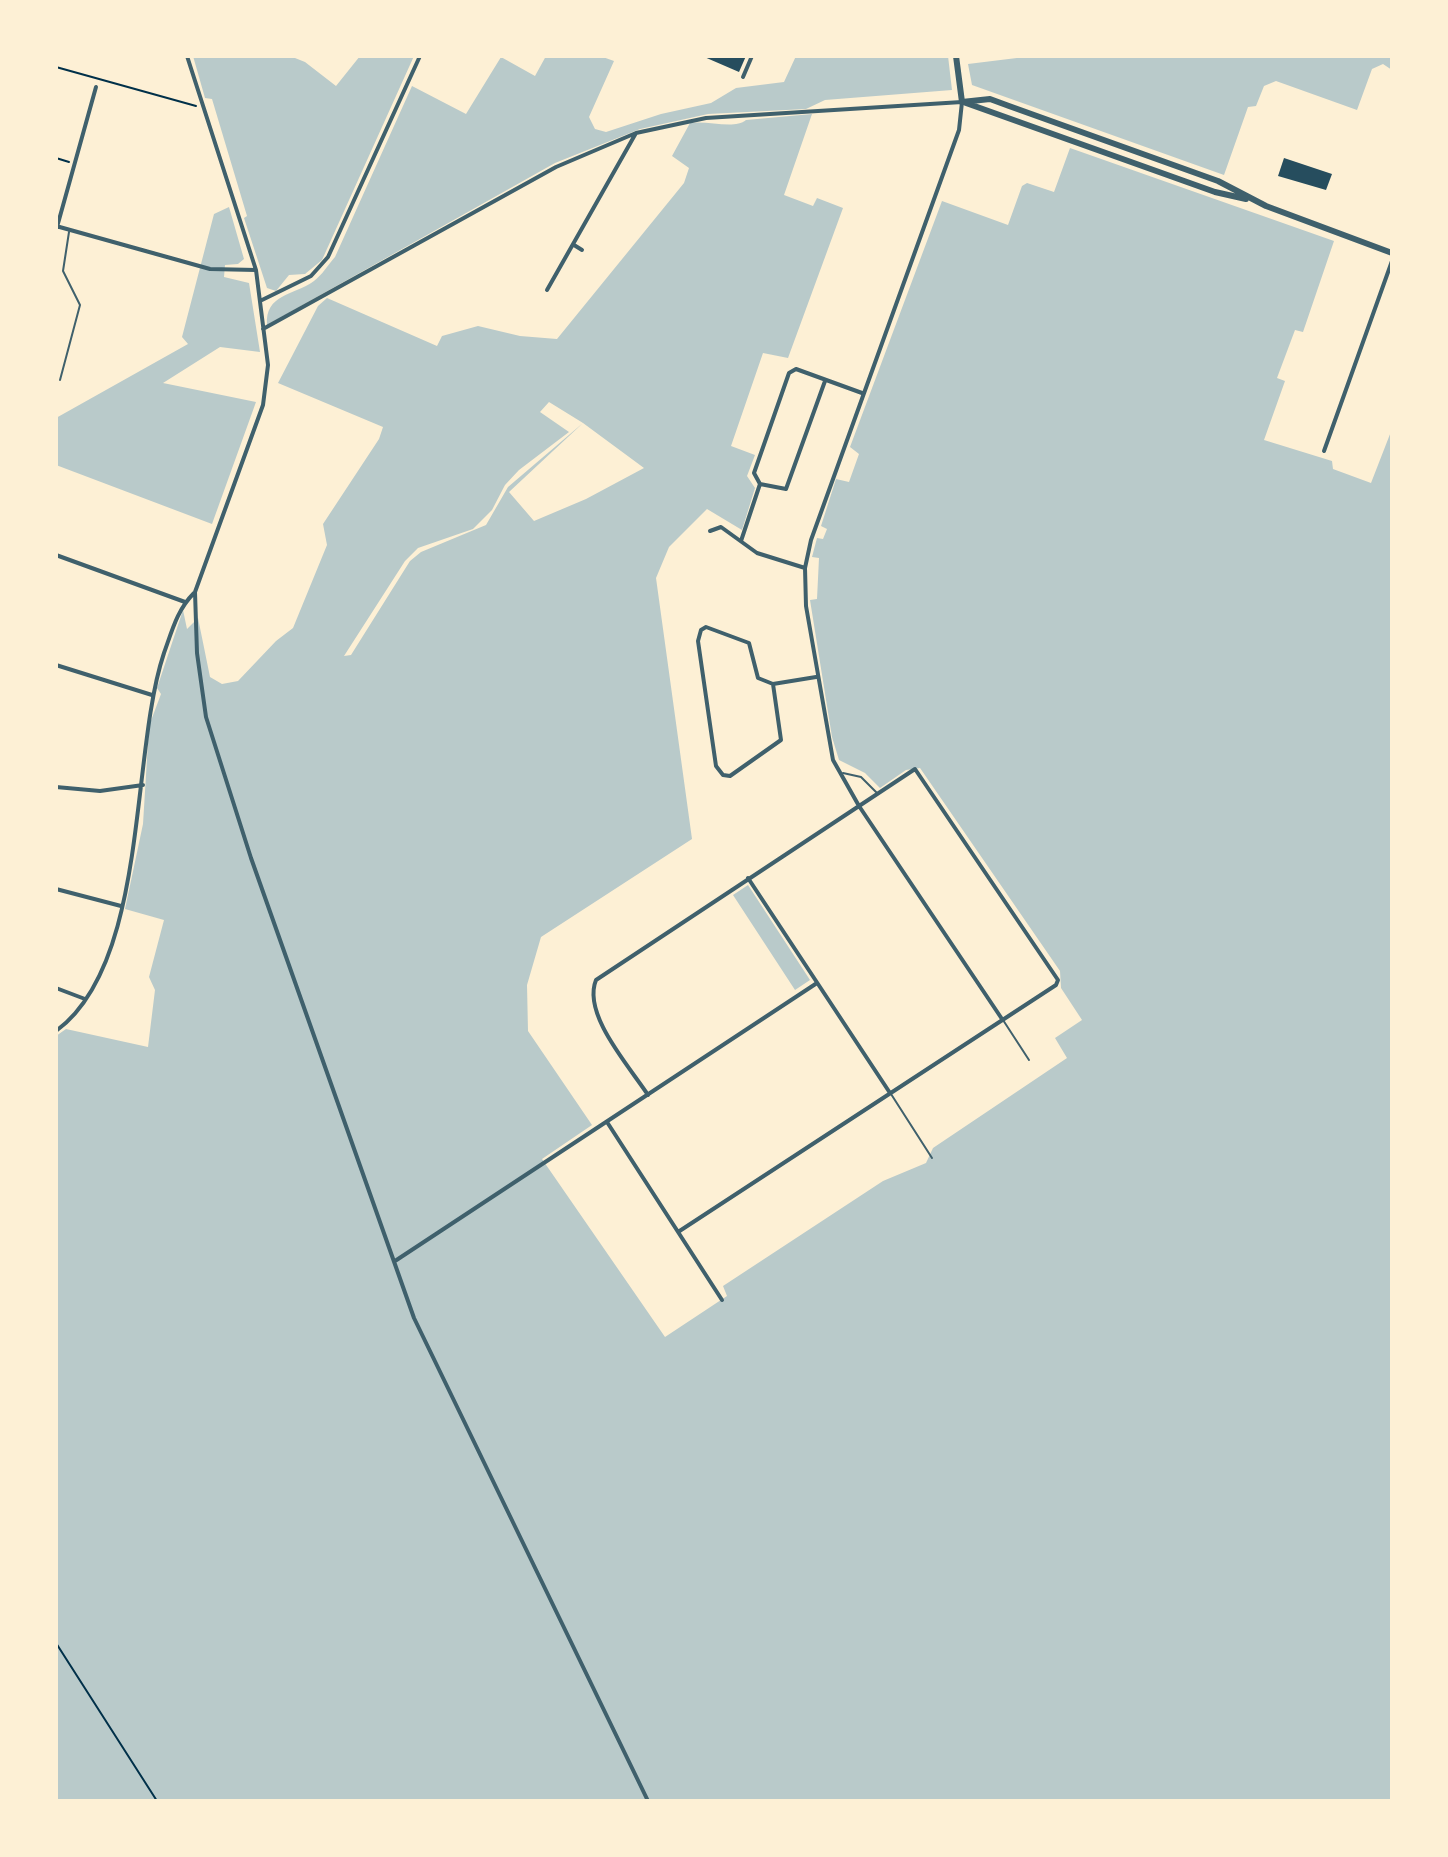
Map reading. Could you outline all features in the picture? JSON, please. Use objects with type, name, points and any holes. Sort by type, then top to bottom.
[{"type":"street","points":[[187,56],[256,270],[262,301],[267,393],[195,592],[200,687],[216,754],[427,1347],[648,1801]]},
{"type":"street","points":[[262,301],[311,276],[328,257],[420,56]]},
{"type":"street","points":[[743,77],[752,56]]},
{"type":"street","points":[[956,56],[962,102],[959,130],[811,540],[805,568],[806,606],[826,736],[839,773],[1002,1019]]},
{"type":"street","points":[[96,87],[56,226],[210,269],[256,270]]},
{"type":"street","points":[[263,329],[556,167],[636,133],[706,118],[990,99],[1218,181],[1254,201]]},
{"type":"street","points":[[962,102],[1215,192],[1254,201],[1392,253]]},
{"type":"street","points":[[547,290],[636,133]]},
{"type":"street","points":[[574,245],[582,250]]},
{"type":"street","points":[[1324,451],[1392,261]]},
{"type":"street","points":[[741,541],[760,484],[754,473],[789,373],[796,369],[863,393]]},
{"type":"street","points":[[760,484],[786,489],[825,380]]},
{"type":"street","points":[[710,531],[721,527],[757,553],[805,568]]},
{"type":"street","points":[[56,555],[185,602]]},
{"type":"street","points":[[56,1031],[85,999],[112,942],[140,820],[146,727],[152,695],[176,619],[185,602],[195,592]]},
{"type":"street","points":[[773,684],[781,740],[730,776],[723,775],[716,766],[698,641],[701,630],[706,627],[749,643],[758,678],[773,684],[816,677]]},
{"type":"street","points":[[56,665],[152,695]]},
{"type":"street","points":[[648,1095],[599,1019],[592,991],[596,980],[915,769],[1055,972],[1056,985],[678,1232]]},
{"type":"street","points":[[56,787],[100,791],[143,785]]},
{"type":"street","points":[[748,878],[890,1093]]},
{"type":"street","points":[[56,889],[121,906]]},
{"type":"street","points":[[395,1261],[817,983]]},
{"type":"street","points":[[56,988],[85,999]]},
{"type":"street","points":[[607,1122],[722,1300]]},
{"type":"lane","points":[[60,380],[80,305],[63,271],[69,231]]},
{"type":"lane","points":[[839,773],[861,777],[878,793]]},
{"type":"lane","points":[[1002,1019],[1029,1060]]},
{"type":"lane","points":[[890,1093],[932,1158]]},
{"type":"path","points":[[56,67],[197,106]]},
{"type":"path","points":[[56,158],[74,163]]},
{"type":"path","points":[[56,1643],[157,1801]]},
{"type":"shaded area","points":[[193,56],[290,56],[305,62],[336,86],[360,56],[414,56],[322,260],[305,274],[289,275],[276,291],[267,288],[244,218],[247,216],[212,99],[205,98]]},
{"type":"shaded area","points":[[546,56],[600,56],[614,61],[589,117],[595,129],[606,132],[661,114],[711,103],[736,88],[784,82],[796,56],[948,56],[952,90],[825,100],[806,109],[708,114],[640,129],[555,163],[267,325],[275,301],[314,281],[335,257],[412,86],[466,114],[501,57],[535,76]]},
{"type":"shaded area","points":[[1033,56],[1392,56],[1392,70],[1383,64],[1372,69],[1357,110],[1276,81],[1264,86],[1256,106],[1248,107],[1224,175],[972,85],[968,64]]},
{"type":"shaded area","points":[[812,114],[784,195],[813,206],[817,198],[843,208],[788,358],[763,353],[731,446],[755,455],[747,476],[755,488],[742,530],[707,509],[669,547],[656,578],[692,839],[541,937],[527,985],[528,1031],[592,1125],[542,1159],[665,1337],[727,1296],[723,1286],[883,1181],[926,1163],[933,1148],[1067,1058],[1055,1038],[1082,1020],[1061,988],[1060,971],[920,768],[906,770],[880,788],[865,773],[839,760],[832,737],[810,600],[817,599],[819,558],[812,557],[817,538],[823,539],[827,529],[821,526],[836,479],[849,482],[859,454],[850,447],[942,201],[1008,225],[1022,186],[1027,183],[1054,192],[1070,148],[1334,241],[1303,332],[1295,330],[1277,378],[1285,381],[1264,440],[1332,461],[1333,469],[1371,483],[1392,429],[1392,1801],[56,1801],[56,1036],[66,1029],[148,1047],[155,990],[149,977],[164,920],[125,909],[143,824],[149,726],[161,694],[157,688],[183,610],[187,629],[198,618],[210,677],[222,684],[238,681],[276,641],[293,628],[327,545],[323,524],[379,439],[383,427],[278,383],[318,306],[327,298],[437,346],[442,336],[478,326],[520,336],[557,339],[684,183],[689,168],[672,156],[690,123],[728,125],[746,120]],"holes":[[[549,402],[583,423],[508,487],[486,525],[421,552],[410,561],[351,655],[344,656],[405,561],[418,548],[473,529],[492,510],[505,485],[519,470],[569,432],[540,412]],[[583,423],[644,468],[586,499],[534,521],[509,492]]]},
{"type":"shaded area","points":[[229,207],[244,259],[238,264],[225,265],[224,277],[249,283],[260,352],[220,347],[163,383],[256,402],[212,524],[56,465],[56,418],[188,344],[182,337],[214,214]]},
{"type":"shaded area","points":[[748,885],[810,980],[795,990],[733,895]]},
{"type":"building","points":[[702,56],[746,56],[739,72]]},
{"type":"building","points":[[1284,158],[1332,174],[1326,190],[1278,176]]}]
